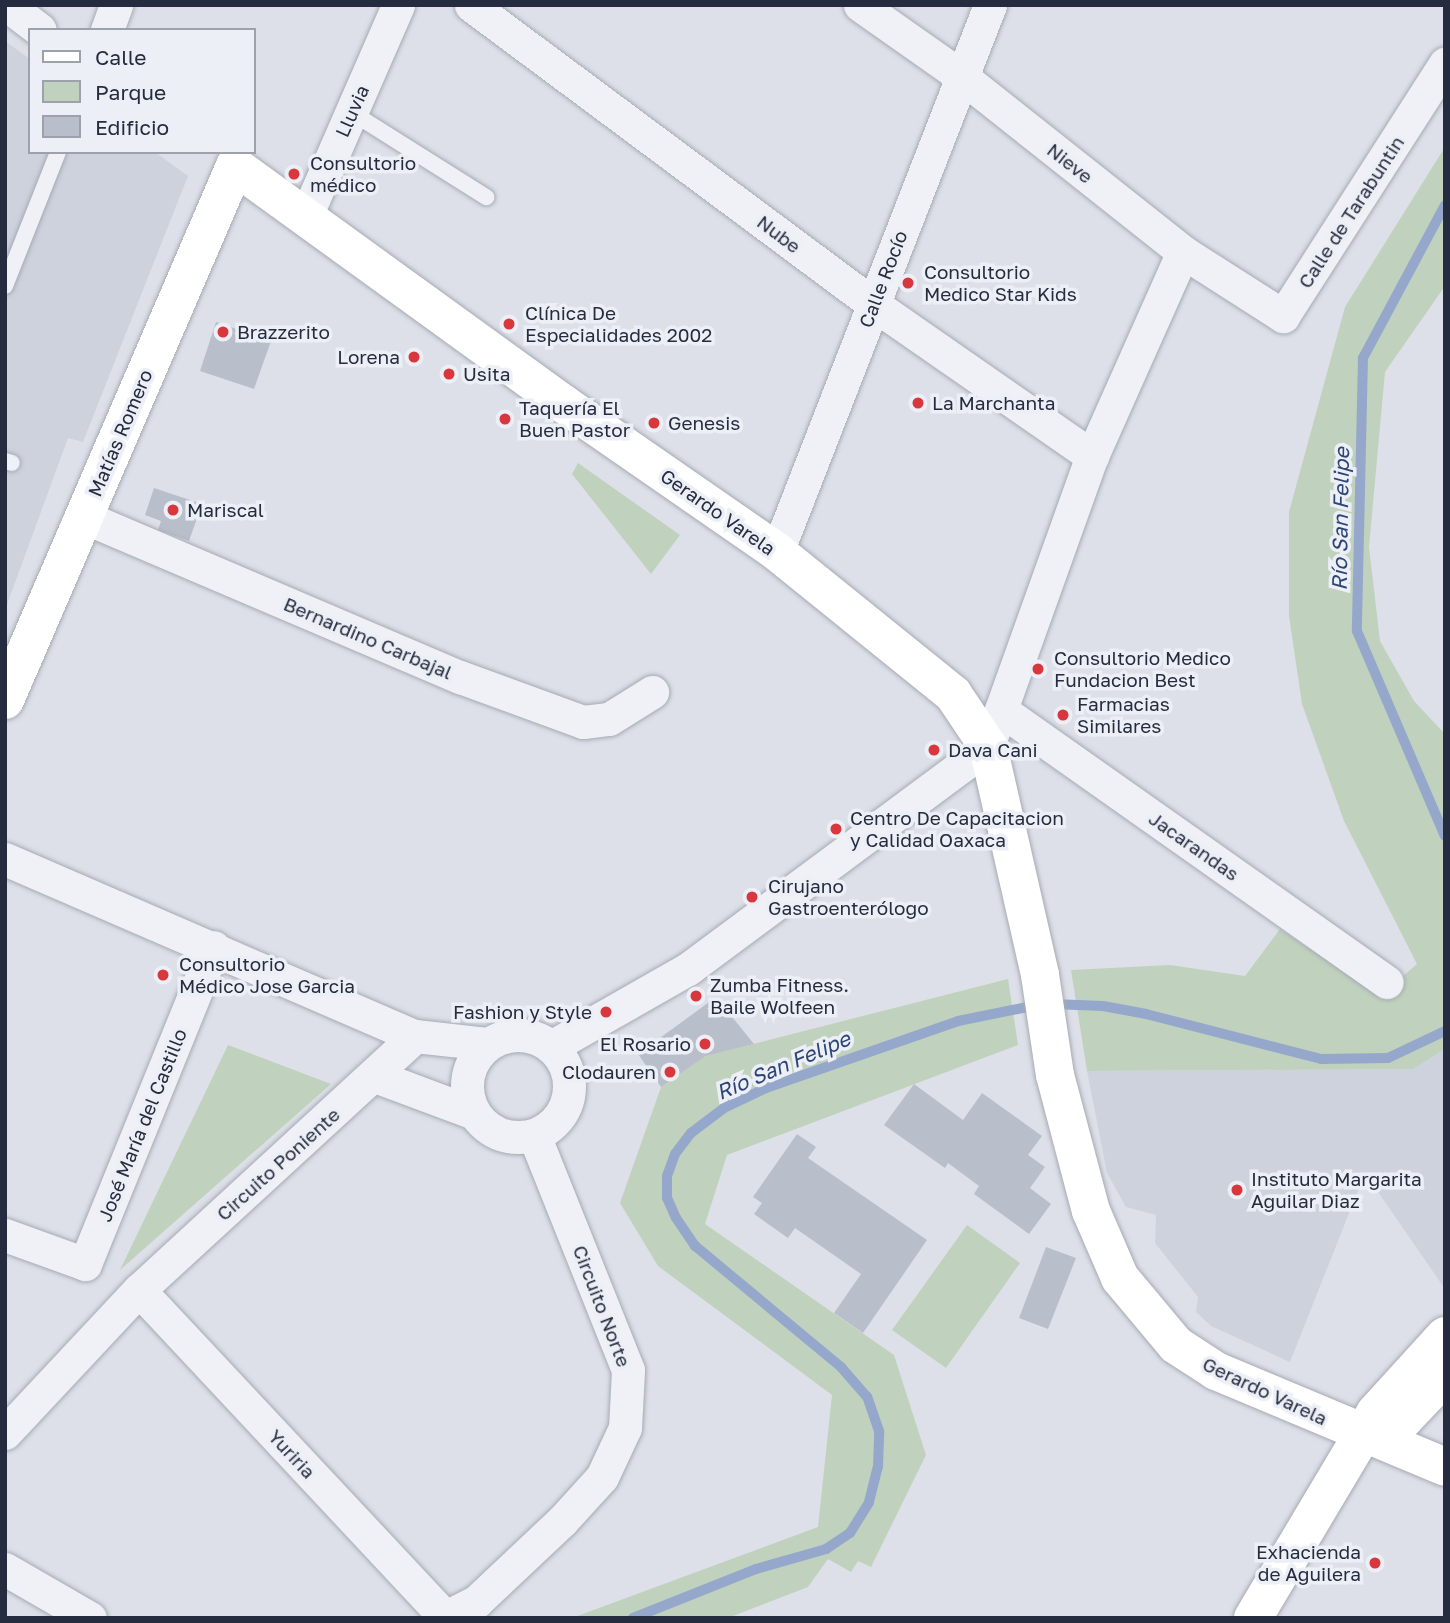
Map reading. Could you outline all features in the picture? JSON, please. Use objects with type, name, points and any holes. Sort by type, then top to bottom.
[{"type":"main road","name":"Gerardo Varela","points":[[225,159],[565,405],[777,552],[953,694],[988,746],[1040,975],[1055,1075],[1091,1211],[1120,1278],[1176,1345],[1248,1386],[1445,1468]]},
{"type":"main road","name":"Matías Romero","points":[[5,700],[84,517],[225,159]]},
{"type":"main road","points":[[1253,1618],[1362,1434],[1390,1395],[1445,1336]]},
{"type":"main road","points":[[1362,1434],[1404,1419],[1445,1376]]},
{"type":"street","points":[[7,5],[37,28]]},
{"type":"street","points":[[108,28],[116,5]]},
{"type":"street","name":"Lluvia","points":[[306,216],[398,5]]},
{"type":"street","name":"Nube","points":[[471,5],[873,304],[1092,457]]},
{"type":"street","name":"Nieve","points":[[860,5],[961,76],[1183,252],[1283,316]]},
{"type":"street","name":"Calle Rocío","points":[[777,552],[990,5]]},
{"type":"street","name":"Calle de Tarabuntin","points":[[1283,316],[1445,64]]},
{"type":"street","points":[[551,1047],[688,969],[988,746],[1092,457],[1183,252]]},
{"type":"street","name":"Bernardino Carbajal","points":[[84,517],[425,662],[583,722],[609,719],[652,692]]},
{"type":"street","name":"Jacarandas","points":[[1001,710],[1387,982]]},
{"type":"street","points":[[5,859],[415,1036],[487,1044],[511,1035],[532,1037],[551,1047],[565,1064],[570,1085],[566,1106],[553,1124],[534,1135],[513,1137],[492,1131],[474,1113],[375,1076]]},
{"type":"street","name":"José María del Castillo","points":[[5,1235],[85,1264],[214,947]]},
{"type":"street","name":"Circuito Poniente","points":[[5,1433],[139,1290],[375,1076],[415,1036]]},
{"type":"street","points":[[474,1113],[466,1089],[471,1064],[487,1044]]},
{"type":"street","name":"Circuito Norte","points":[[445,1618],[477,1601],[562,1521],[602,1478],[625,1428],[628,1370],[534,1135]]},
{"type":"street","name":"Yuriria","points":[[139,1290],[445,1618]]},
{"type":"street","points":[[5,1569],[90,1618]]},
{"type":"lane","points":[[351,112],[486,197]]},
{"type":"lane","points":[[5,286],[57,154]]},
{"type":"shaded area","points":[[5,41],[28,58],[28,154],[158,154],[188,176],[83,442],[68,438],[5,610]]},
{"type":"shaded area","name":"Instituto Margarita Aguilar Diaz","points":[[1445,1049],[1445,1289],[1365,1173],[1290,1362],[1211,1326],[1196,1312],[1198,1297],[1155,1243],[1156,1215],[1126,1207],[1107,1173],[1087,1071],[1412,1069]]},
{"type":"green space","points":[[1445,147],[1445,286],[1385,372],[1369,547],[1380,641],[1414,701],[1445,734],[1445,1049],[1413,1069],[1087,1071],[1071,970],[1170,965],[1245,976],[1280,929],[1380,996],[1417,964],[1344,821],[1302,704],[1289,616],[1289,512],[1345,307]]},
{"type":"green space","points":[[578,463],[680,535],[651,574],[572,474]]},
{"type":"green space","points":[[1008,979],[1018,1045],[727,1155],[705,1224],[894,1355],[926,1455],[871,1567],[858,1561],[851,1572],[828,1559],[808,1587],[728,1618],[572,1618],[818,1527],[832,1395],[658,1266],[620,1203],[661,1087],[706,1056]]},
{"type":"green space","points":[[228,1045],[331,1084],[120,1270]]},
{"type":"green space","points":[[967,1225],[1020,1263],[946,1368],[892,1330]]},
{"type":"building","points":[[216,322],[271,341],[254,389],[200,371]]},
{"type":"building","name":"Mariscal","points":[[154,488],[202,504],[189,541],[158,530],[161,521],[145,515]]},
{"type":"building","points":[[716,997],[754,1044],[706,1056],[661,1087],[638,1054]]},
{"type":"building","points":[[914,1084],[963,1120],[982,1093],[1042,1136],[1028,1155],[1045,1167],[1030,1188],[1051,1204],[1029,1234],[974,1194],[979,1186],[948,1163],[945,1168],[884,1125]]},
{"type":"building","points":[[797,1134],[816,1147],[808,1158],[927,1240],[863,1333],[834,1313],[861,1274],[795,1228],[788,1238],[754,1214],[762,1203],[753,1197]]},
{"type":"building","points":[[1046,1247],[1076,1258],[1048,1329],[1019,1318]]},
{"type":"waterway","name":"Río San Felipe","points":[[1445,205],[1363,358],[1357,631],[1445,836]]},
{"type":"waterway","name":"Río San Felipe","points":[[1052,1004],[1103,1006],[1146,1014],[1321,1059],[1388,1058],[1445,1031]]},
{"type":"waterway","name":"Río San Felipe","points":[[633,1618],[756,1569],[826,1549],[850,1533],[869,1502],[878,1467],[879,1431],[867,1397],[841,1367],[695,1246],[676,1218],[667,1198],[667,1176],[675,1154],[691,1133],[724,1108],[766,1088],[958,1021],[1037,1005]]},
{"type":"place","name":"Consultorio médico","points":[[294,174]]},
{"type":"place","name":"Consultorio Medico Star Kids","points":[[908,283]]},
{"type":"place","name":"Clínica De Especialidades 2002","points":[[509,324]]},
{"type":"place","name":"Brazzerito","points":[[223,332]]},
{"type":"place","name":"Lorena","points":[[414,357]]},
{"type":"place","name":"Usita","points":[[449,374]]},
{"type":"place","name":"La Marchanta","points":[[918,403]]},
{"type":"place","name":"Taquería El Buen Pastor","points":[[505,419]]},
{"type":"place","name":"Genesis","points":[[654,423]]},
{"type":"place","name":"Mariscal","points":[[173,510]]},
{"type":"place","name":"Consultorio Medico Fundacion Best","points":[[1038,669]]},
{"type":"place","name":"Farmacias Similares","points":[[1063,715]]},
{"type":"place","name":"Dava Cani","points":[[934,750]]},
{"type":"place","name":"Centro De Capacitacion y Calidad Oaxaca","points":[[836,829]]},
{"type":"place","name":"Cirujano Gastroenterólogo","points":[[752,897]]},
{"type":"place","name":"Consultorio Médico Jose Garcia","points":[[163,975]]},
{"type":"place","name":"Zumba Fitness. Baile Wolfeen","points":[[696,996]]},
{"type":"place","name":"Fashion y Style","points":[[606,1012]]},
{"type":"place","name":"El Rosario","points":[[705,1044]]},
{"type":"place","name":"Clodauren","points":[[670,1072]]},
{"type":"place","name":"Instituto Margarita Aguilar Diaz","points":[[1237,1190]]},
{"type":"place","name":"Exhacienda de Aguilera","points":[[1375,1563]]}]
